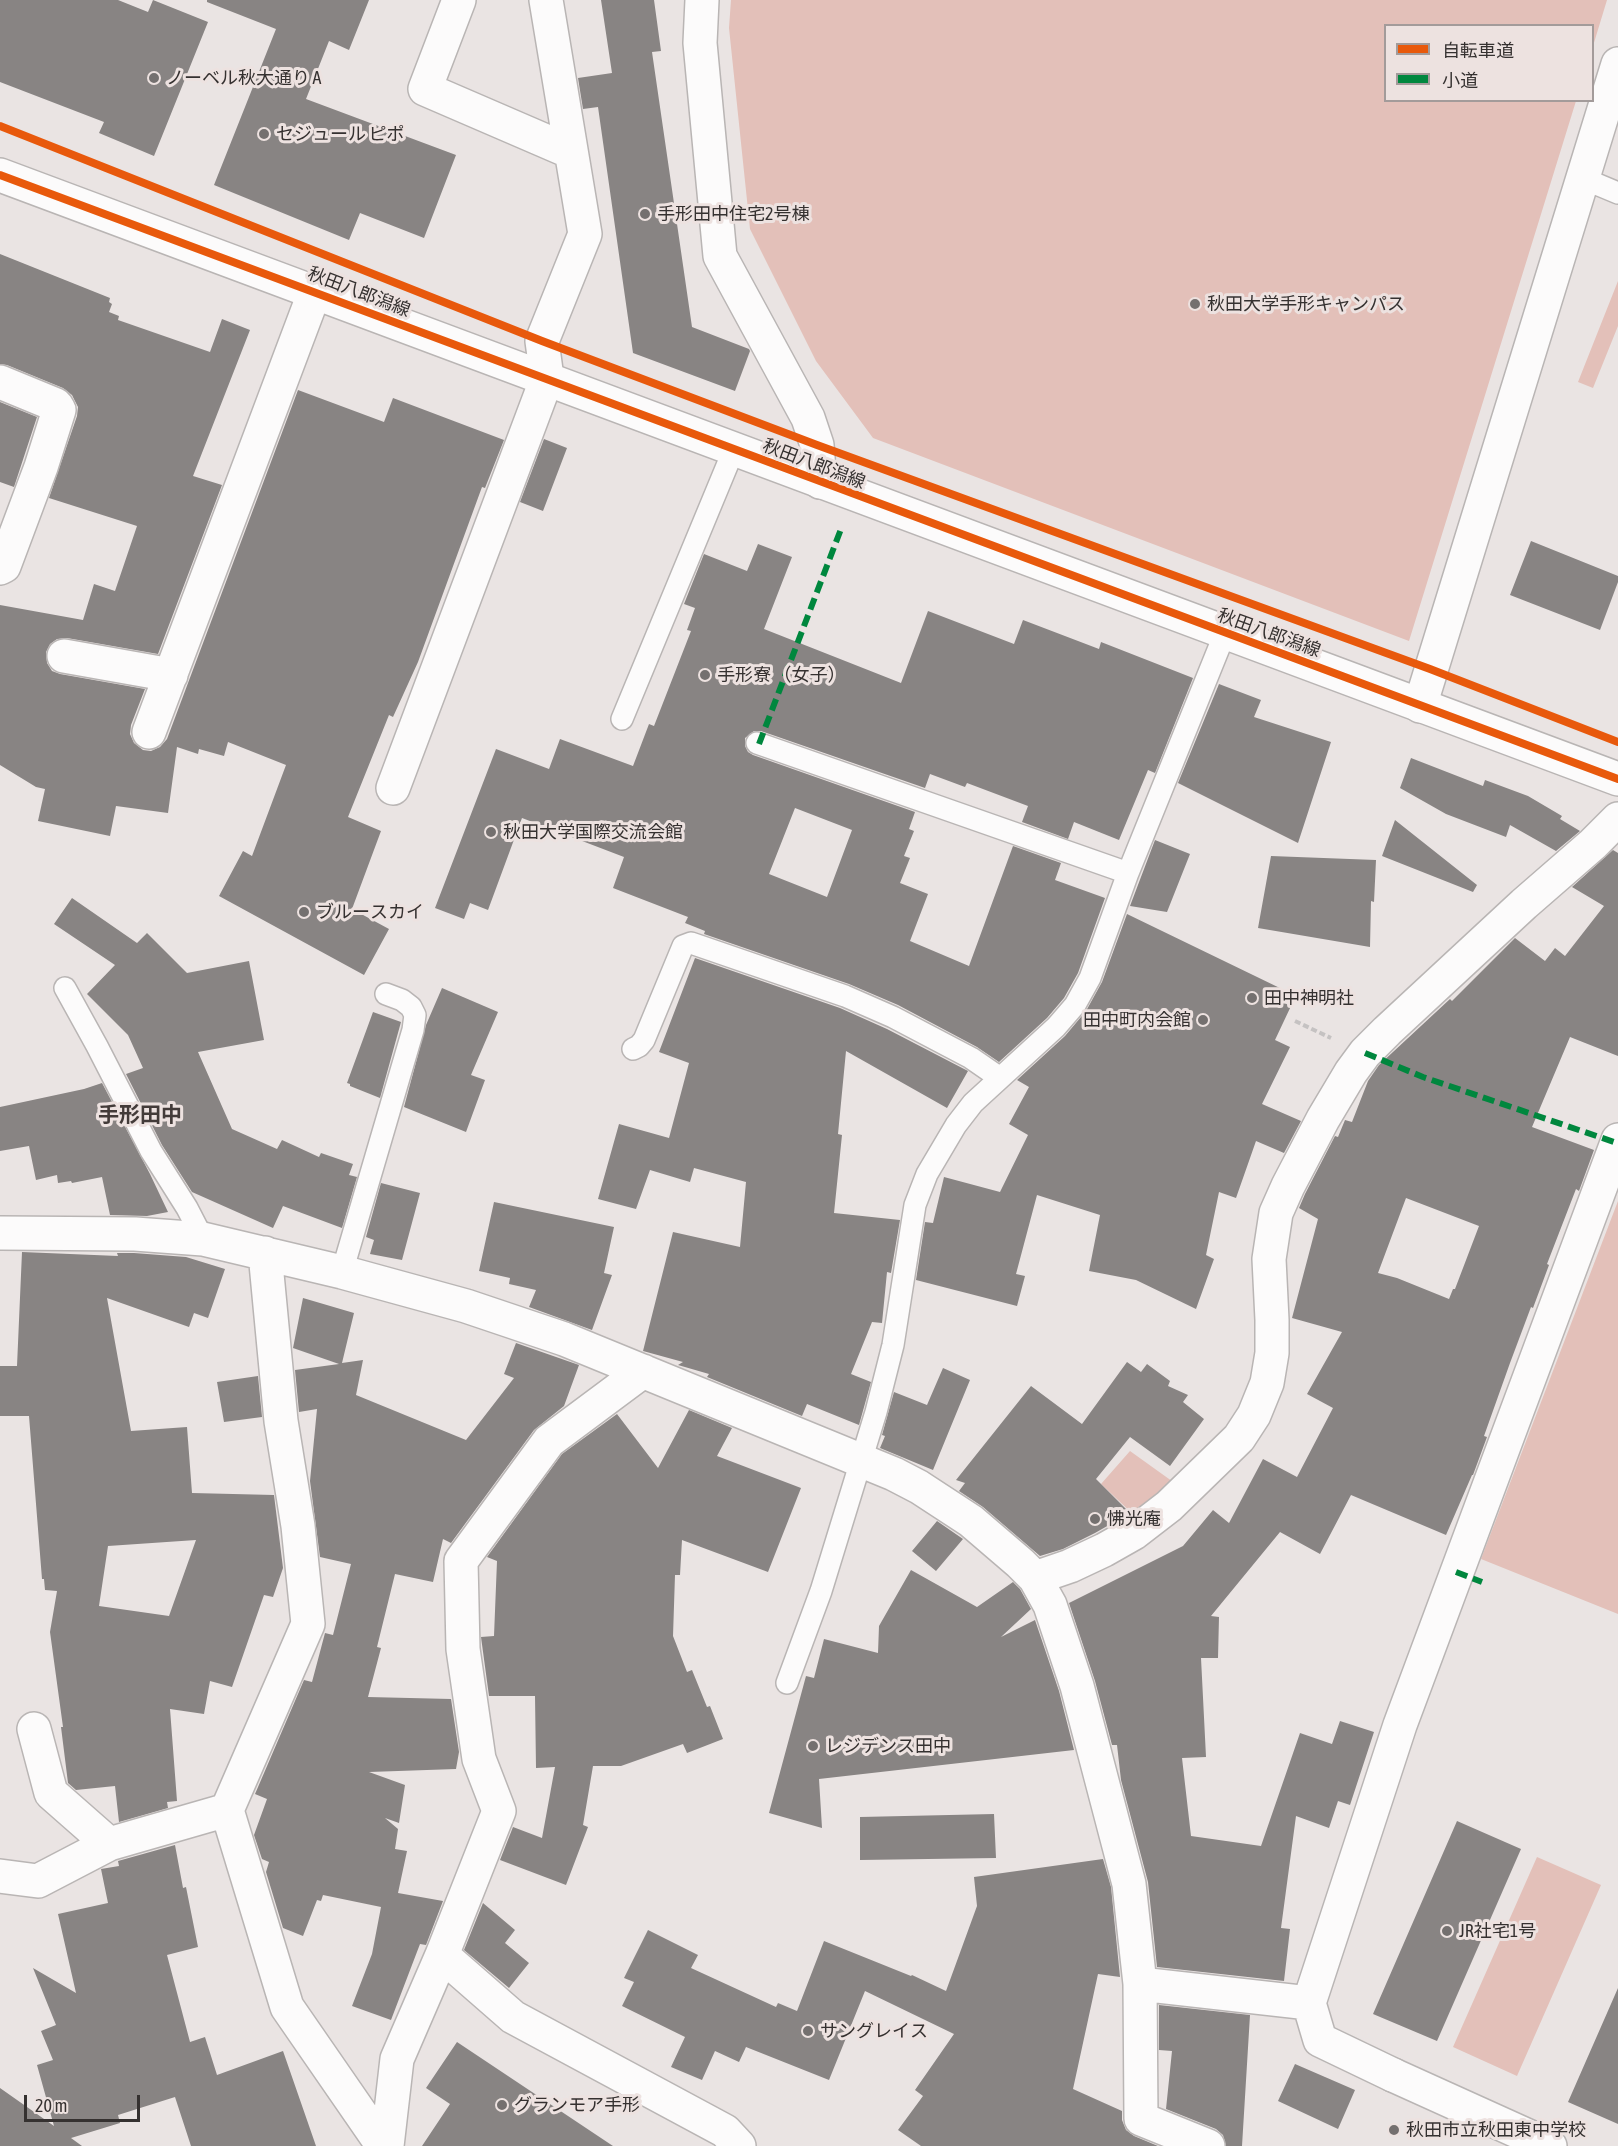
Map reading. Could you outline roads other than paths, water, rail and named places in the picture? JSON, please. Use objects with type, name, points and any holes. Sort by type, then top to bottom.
[{"type":"street","points":[[459,0],[425,89],[572,152]]},
{"type":"street","points":[[393,788],[547,378],[542,341],[585,234],[546,0]]},
{"type":"street","points":[[702,0],[700,43],[720,256],[808,418],[817,445],[820,482]]},
{"type":"street","points":[[1420,706],[1618,64]]},
{"type":"street","name":"秋田八郎潟線","points":[[0,175],[1618,779]]},
{"type":"street","points":[[149,732],[315,291]]},
{"type":"street","points":[[0,382],[56,405],[59,410],[33,489],[4,566],[0,568]]},
{"type":"street","points":[[64,656],[171,675]]},
{"type":"street","points":[[1035,1578],[1096,1554],[1134,1533],[1169,1506],[1239,1438],[1254,1415],[1267,1383],[1272,1353],[1269,1259],[1276,1213],[1323,1119],[1365,1053],[1618,819]]},
{"type":"street","points":[[1550,2146],[1320,2040],[1309,2003],[1400,1725],[1618,1140]]},
{"type":"street","points":[[0,1233],[135,1234],[203,1239],[342,1272],[466,1306],[564,1339],[861,1461],[919,1487],[978,1527],[1035,1578],[1050,1605],[1063,1642],[1129,1884],[1140,1984],[1141,2119],[1208,2146]]},
{"type":"street","points":[[265,1253],[281,1421],[298,1526],[308,1624],[227,1810],[287,2007],[385,2146]]},
{"type":"street","points":[[385,2146],[397,2059],[442,1955],[498,1811],[479,1759],[463,1649],[461,1561],[549,1441],[643,1371]]},
{"type":"street","points":[[34,1729],[51,1793],[110,1844]]},
{"type":"street","points":[[0,1876],[38,1881],[110,1844],[227,1810]]},
{"type":"street","points":[[442,1955],[513,2017],[725,2131],[739,2146]]},
{"type":"street","points":[[1140,1984],[1309,2003]]},
{"type":"lane","points":[[1582,178],[1618,193]]},
{"type":"lane","points":[[622,719],[734,449]]},
{"type":"lane","points":[[787,1683],[821,1591],[861,1461],[893,1345],[915,1205],[920,1191],[935,1158],[973,1103],[1056,1027],[1075,1005],[1090,978],[1128,873],[1225,633]]},
{"type":"lane","points":[[757,743],[1128,873]]},
{"type":"lane","points":[[633,1049],[644,1040],[683,946],[691,943],[846,996],[884,1012],[970,1058],[1000,1078]]},
{"type":"lane","points":[[65,988],[151,1151],[187,1208],[203,1239]]},
{"type":"lane","points":[[342,1272],[413,1030],[415,1015],[411,1007],[402,1000],[386,994]]},
{"type":"place","name":"ノーベル秋大通り A","points":[[154,78]]},
{"type":"place","name":"セジュール ピポ","points":[[264,134]]},
{"type":"place","name":"手形田中住宅2号棟","points":[[645,214]]},
{"type":"place","name":"秋田大学手形キャンパス","points":[[1195,304]]},
{"type":"place","name":"手形寮 （女子）","points":[[705,675]]},
{"type":"place","name":"秋田大学国際交流会館","points":[[491,832]]},
{"type":"place","name":"ブルースカイ","points":[[304,912]]},
{"type":"place","name":"田中神明社","points":[[1252,998]]},
{"type":"place","name":"田中町内会館","points":[[1203,1020]]},
{"type":"place","name":"怫光庵","points":[[1095,1519]]},
{"type":"place","name":"レジデンス田中","points":[[813,1746]]},
{"type":"place","name":"JR社宅1号","points":[[1447,1931]]},
{"type":"place","name":"サングレイス","points":[[808,2031]]},
{"type":"place","name":"グランモア手形","points":[[502,2105]]},
{"type":"place","name":"秋田市立秋田東中学校","points":[[1394,2130]]},
{"type":"district","name":"手形田中","points":[[140,1115]]}]
